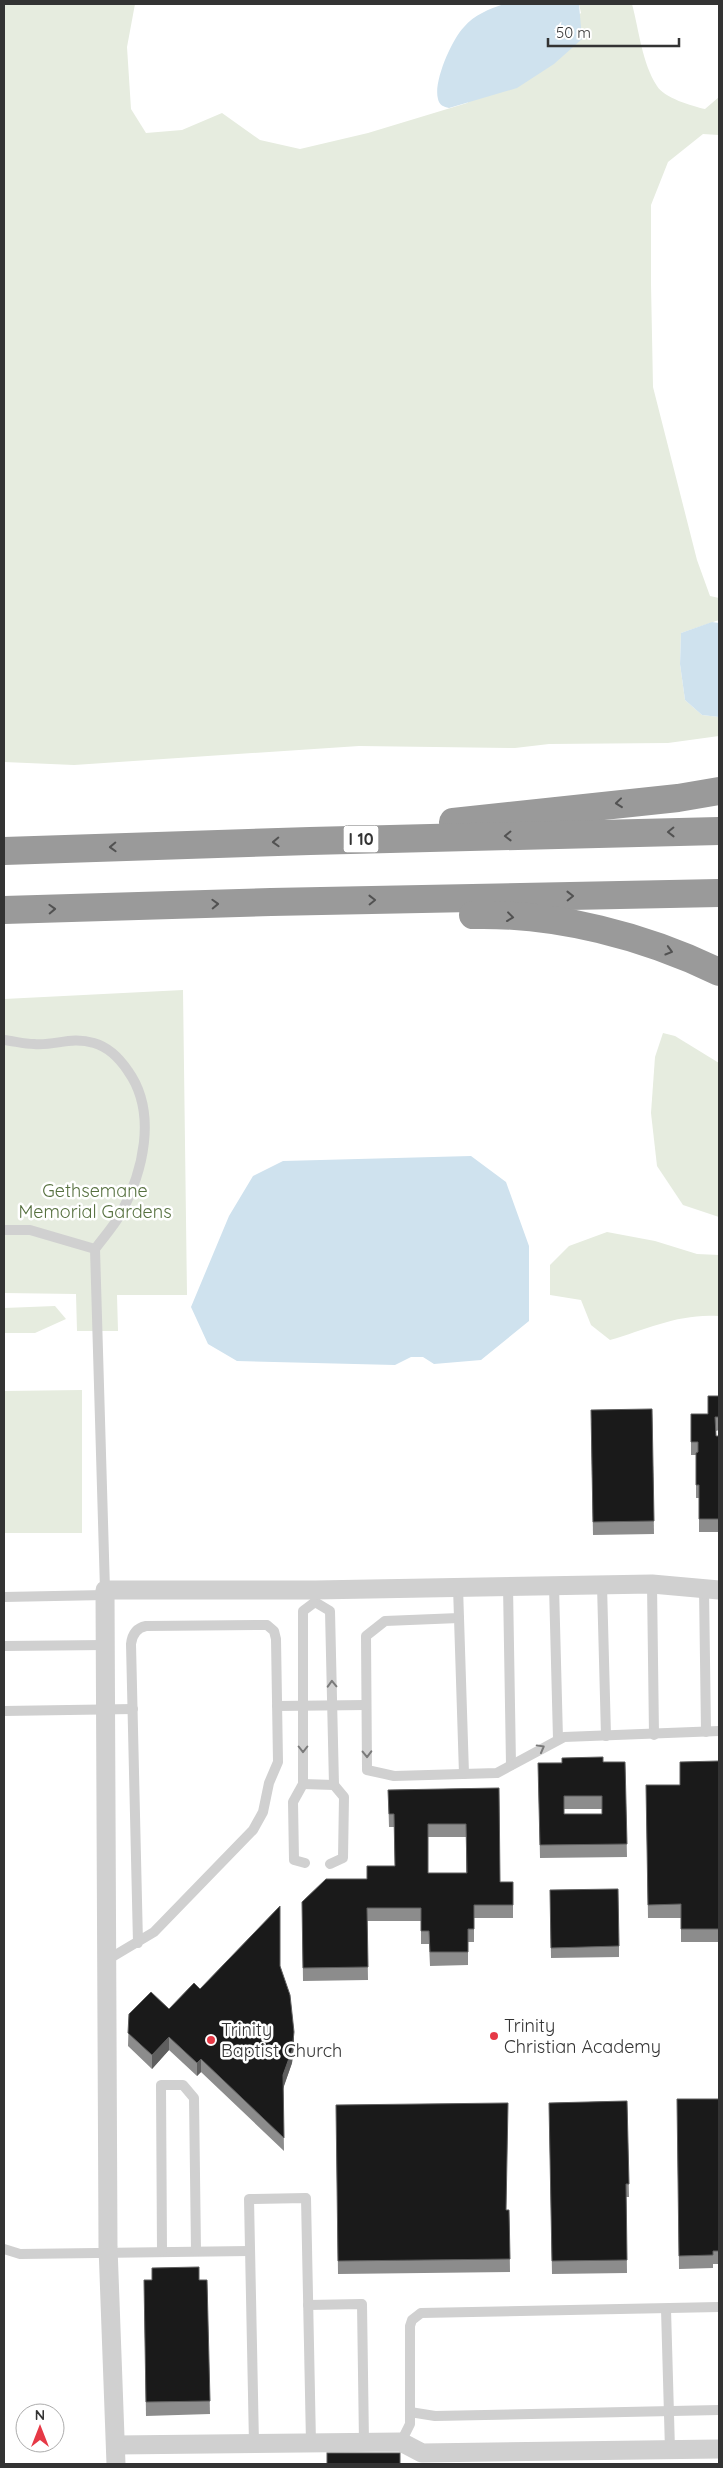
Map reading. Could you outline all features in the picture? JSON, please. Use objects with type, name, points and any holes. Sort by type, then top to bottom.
[{"type":"highway","points":[[310,841],[537,811],[678,798],[719,791]]},
{"type":"highway","name":"I 10","points":[[4,851],[719,831]]},
{"type":"highway","points":[[4,910],[271,902],[719,893]]},
{"type":"highway","points":[[271,902],[355,918],[496,915],[582,926],[682,955],[719,972]]},
{"type":"street","points":[[116,2464],[108,2252],[105,1593],[316,1596],[458,1587],[652,1584],[712,1589]]},
{"type":"street","points":[[116,2445],[400,2442],[422,2453],[670,2450],[714,2454]]},
{"type":"lane","points":[[4,1040],[34,1044],[72,1039],[95,1043],[122,1062],[142,1095],[145,1118],[140,1166],[119,1216],[95,1249],[105,1593],[4,1597]]},
{"type":"lane","points":[[4,1230],[30,1230],[95,1249]]},
{"type":"lane","points":[[652,1584],[654,1735]]},
{"type":"lane","points":[[602,1585],[606,1736]]},
{"type":"lane","points":[[508,1586],[511,1765]]},
{"type":"lane","points":[[554,1586],[558,1739]]},
{"type":"lane","points":[[458,1587],[464,1774]]},
{"type":"lane","points":[[706,1732],[712,1589]]},
{"type":"lane","points":[[305,1863],[294,1860],[293,1802],[303,1784],[303,1611],[316,1596],[330,1611],[334,1785],[344,1797],[343,1858],[330,1864]]},
{"type":"lane","points":[[459,1618],[385,1621],[366,1636],[367,1770],[394,1776],[497,1773],[558,1739],[719,1731]]},
{"type":"lane","points":[[107,1960],[138,1942],[154,1932],[258,1824],[264,1812],[269,1783],[278,1762],[276,1639],[274,1631],[270,1626],[146,1626],[137,1629],[132,1639],[138,1942]]},
{"type":"lane","points":[[4,1646],[106,1645]]},
{"type":"lane","points":[[277,1706],[366,1705]]},
{"type":"lane","points":[[4,1710],[133,1709]]},
{"type":"lane","points":[[303,1784],[334,1785]]},
{"type":"lane","points":[[162,2252],[161,2085],[183,2085],[194,2098],[196,2251]]},
{"type":"lane","points":[[254,2444],[249,2199],[306,2198],[311,2443]]},
{"type":"lane","points":[[4,2249],[20,2254],[250,2251]]},
{"type":"lane","points":[[308,2305],[362,2304],[364,2443]]},
{"type":"lane","points":[[400,2442],[410,2424],[410,2326],[412,2320],[421,2313],[719,2307]]},
{"type":"lane","points":[[666,2308],[670,2450]]},
{"type":"lane","points":[[410,2412],[435,2416],[719,2410]]},
{"type":"green space","points":[[4,4],[135,4],[127,47],[131,109],[146,133],[182,130],[222,113],[260,140],[300,149],[368,133],[467,103],[581,13],[579,4],[632,4],[648,67],[657,86],[666,94],[679,101],[705,109],[719,97],[719,135],[703,134],[668,162],[651,205],[651,284],[653,387],[697,560],[710,596],[719,598],[719,620],[681,633],[680,664],[685,700],[702,715],[719,717],[719,736],[668,743],[549,744],[515,748],[359,746],[74,765],[4,762]]},
{"type":"green space","name":"Gethsemane Memorial Gardens","points":[[183,990],[187,1295],[117,1295],[118,1331],[77,1331],[76,1294],[4,1293],[4,999]]},
{"type":"green space","points":[[663,1033],[675,1036],[719,1063],[719,1217],[683,1205],[657,1166],[651,1113],[655,1057]]},
{"type":"green space","points":[[607,1232],[655,1241],[697,1254],[719,1255],[719,1316],[677,1319],[610,1340],[591,1325],[581,1300],[550,1295],[550,1265],[569,1246]]},
{"type":"green space","points":[[55,1306],[66,1319],[35,1333],[4,1333],[4,1308]]},
{"type":"green space","points":[[82,1390],[82,1533],[4,1533],[4,1391]]},
{"type":"water","points":[[504,4],[579,4],[582,39],[554,64],[517,88],[449,108],[442,105],[438,99],[438,82],[454,41],[472,19],[487,10]]},
{"type":"water","points":[[712,622],[719,623],[719,717],[702,715],[685,700],[680,664],[681,633]]},
{"type":"water","points":[[471,1156],[506,1182],[529,1246],[529,1321],[481,1360],[434,1364],[423,1357],[411,1357],[395,1365],[237,1361],[208,1344],[191,1307],[229,1216],[253,1176],[283,1161]]},
{"type":"building","points":[[708,1396],[719,1396],[719,1417],[715,1417],[716,1436],[719,1436],[719,1519],[699,1519],[699,1485],[696,1485],[698,1442],[691,1442],[691,1414],[708,1414]]},
{"type":"building","points":[[652,1409],[654,1521],[593,1522],[591,1410]]},
{"type":"building","points":[[603,1757],[603,1762],[625,1762],[627,1844],[540,1845],[538,1763],[562,1763],[562,1758]],"holes":[[[564,1796],[602,1796],[602,1814],[564,1814]]]},
{"type":"building","points":[[719,1761],[719,1929],[681,1929],[681,1904],[648,1905],[646,1785],[680,1785],[680,1762]]},
{"type":"building","points":[[499,1788],[500,1882],[513,1882],[513,1905],[474,1905],[474,1929],[468,1929],[468,1952],[430,1952],[429,1931],[421,1931],[421,1908],[367,1908],[368,1967],[303,1968],[302,1902],[326,1879],[367,1879],[367,1866],[395,1866],[394,1814],[389,1814],[388,1790]],"holes":[[[428,1824],[466,1824],[467,1873],[428,1873]]]},
{"type":"building","points":[[618,1889],[619,1946],[551,1948],[550,1890]]},
{"type":"building","name":"Trinity Baptist Church","points":[[280,1906],[280,1966],[290,1995],[294,2032],[292,2050],[283,2075],[284,2138],[201,2059],[197,2063],[169,2037],[152,2055],[128,2033],[129,2014],[151,1992],[169,2009],[194,1983],[200,1989]]},
{"type":"building","points":[[677,2099],[719,2099],[719,2251],[713,2251],[713,2255],[679,2256]]},
{"type":"building","points":[[627,2101],[629,2184],[626,2184],[627,2260],[552,2261],[549,2103]]},
{"type":"building","points":[[508,2103],[506,2210],[509,2210],[510,2259],[338,2261],[336,2105]]},
{"type":"building","points":[[199,2267],[199,2280],[207,2280],[210,2401],[146,2402],[144,2280],[152,2280],[152,2268]]},
{"type":"building","points":[[327,2453],[400,2453],[400,2464],[327,2464]]},
{"type":"place","name":"Trinity Christian Academy","points":[[494,2036]]},
{"type":"place","name":"Trinity Baptist Church","points":[[211,2040]]}]
